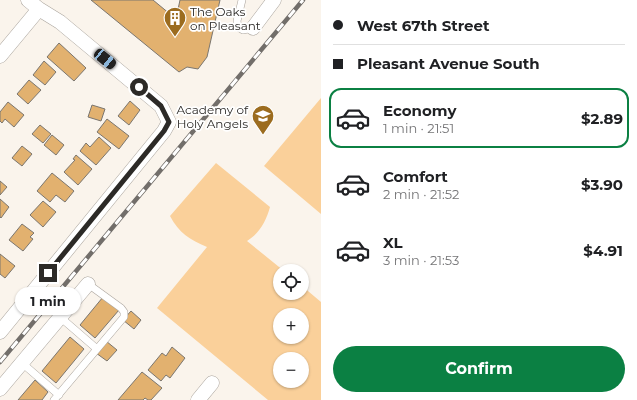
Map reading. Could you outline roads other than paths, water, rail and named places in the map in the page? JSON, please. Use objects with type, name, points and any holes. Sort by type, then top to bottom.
[{"type":"street","points":[[0,332],[164,131],[169,122],[161,106],[60,22],[28,0]]},
{"type":"street","points":[[253,28],[274,0]]},
{"type":"street","points":[[0,56],[39,9]]},
{"type":"street","points":[[0,389],[88,284]]},
{"type":"street","points":[[198,400],[212,383]]},
{"type":"lane","points":[[242,0],[237,21],[238,27],[243,30],[253,28]]},
{"type":"lane","points":[[22,363],[57,397],[124,317],[124,312],[121,308],[88,284]]},
{"type":"lane","points":[[60,317],[97,349]]},
{"type":"railway","points":[[0,362],[303,0]]},
{"type":"place","name":"The Oaks on Pleasant","points":[[175,38]]},
{"type":"place","name":"Academy of Holy Angels","points":[[263,136]]}]
